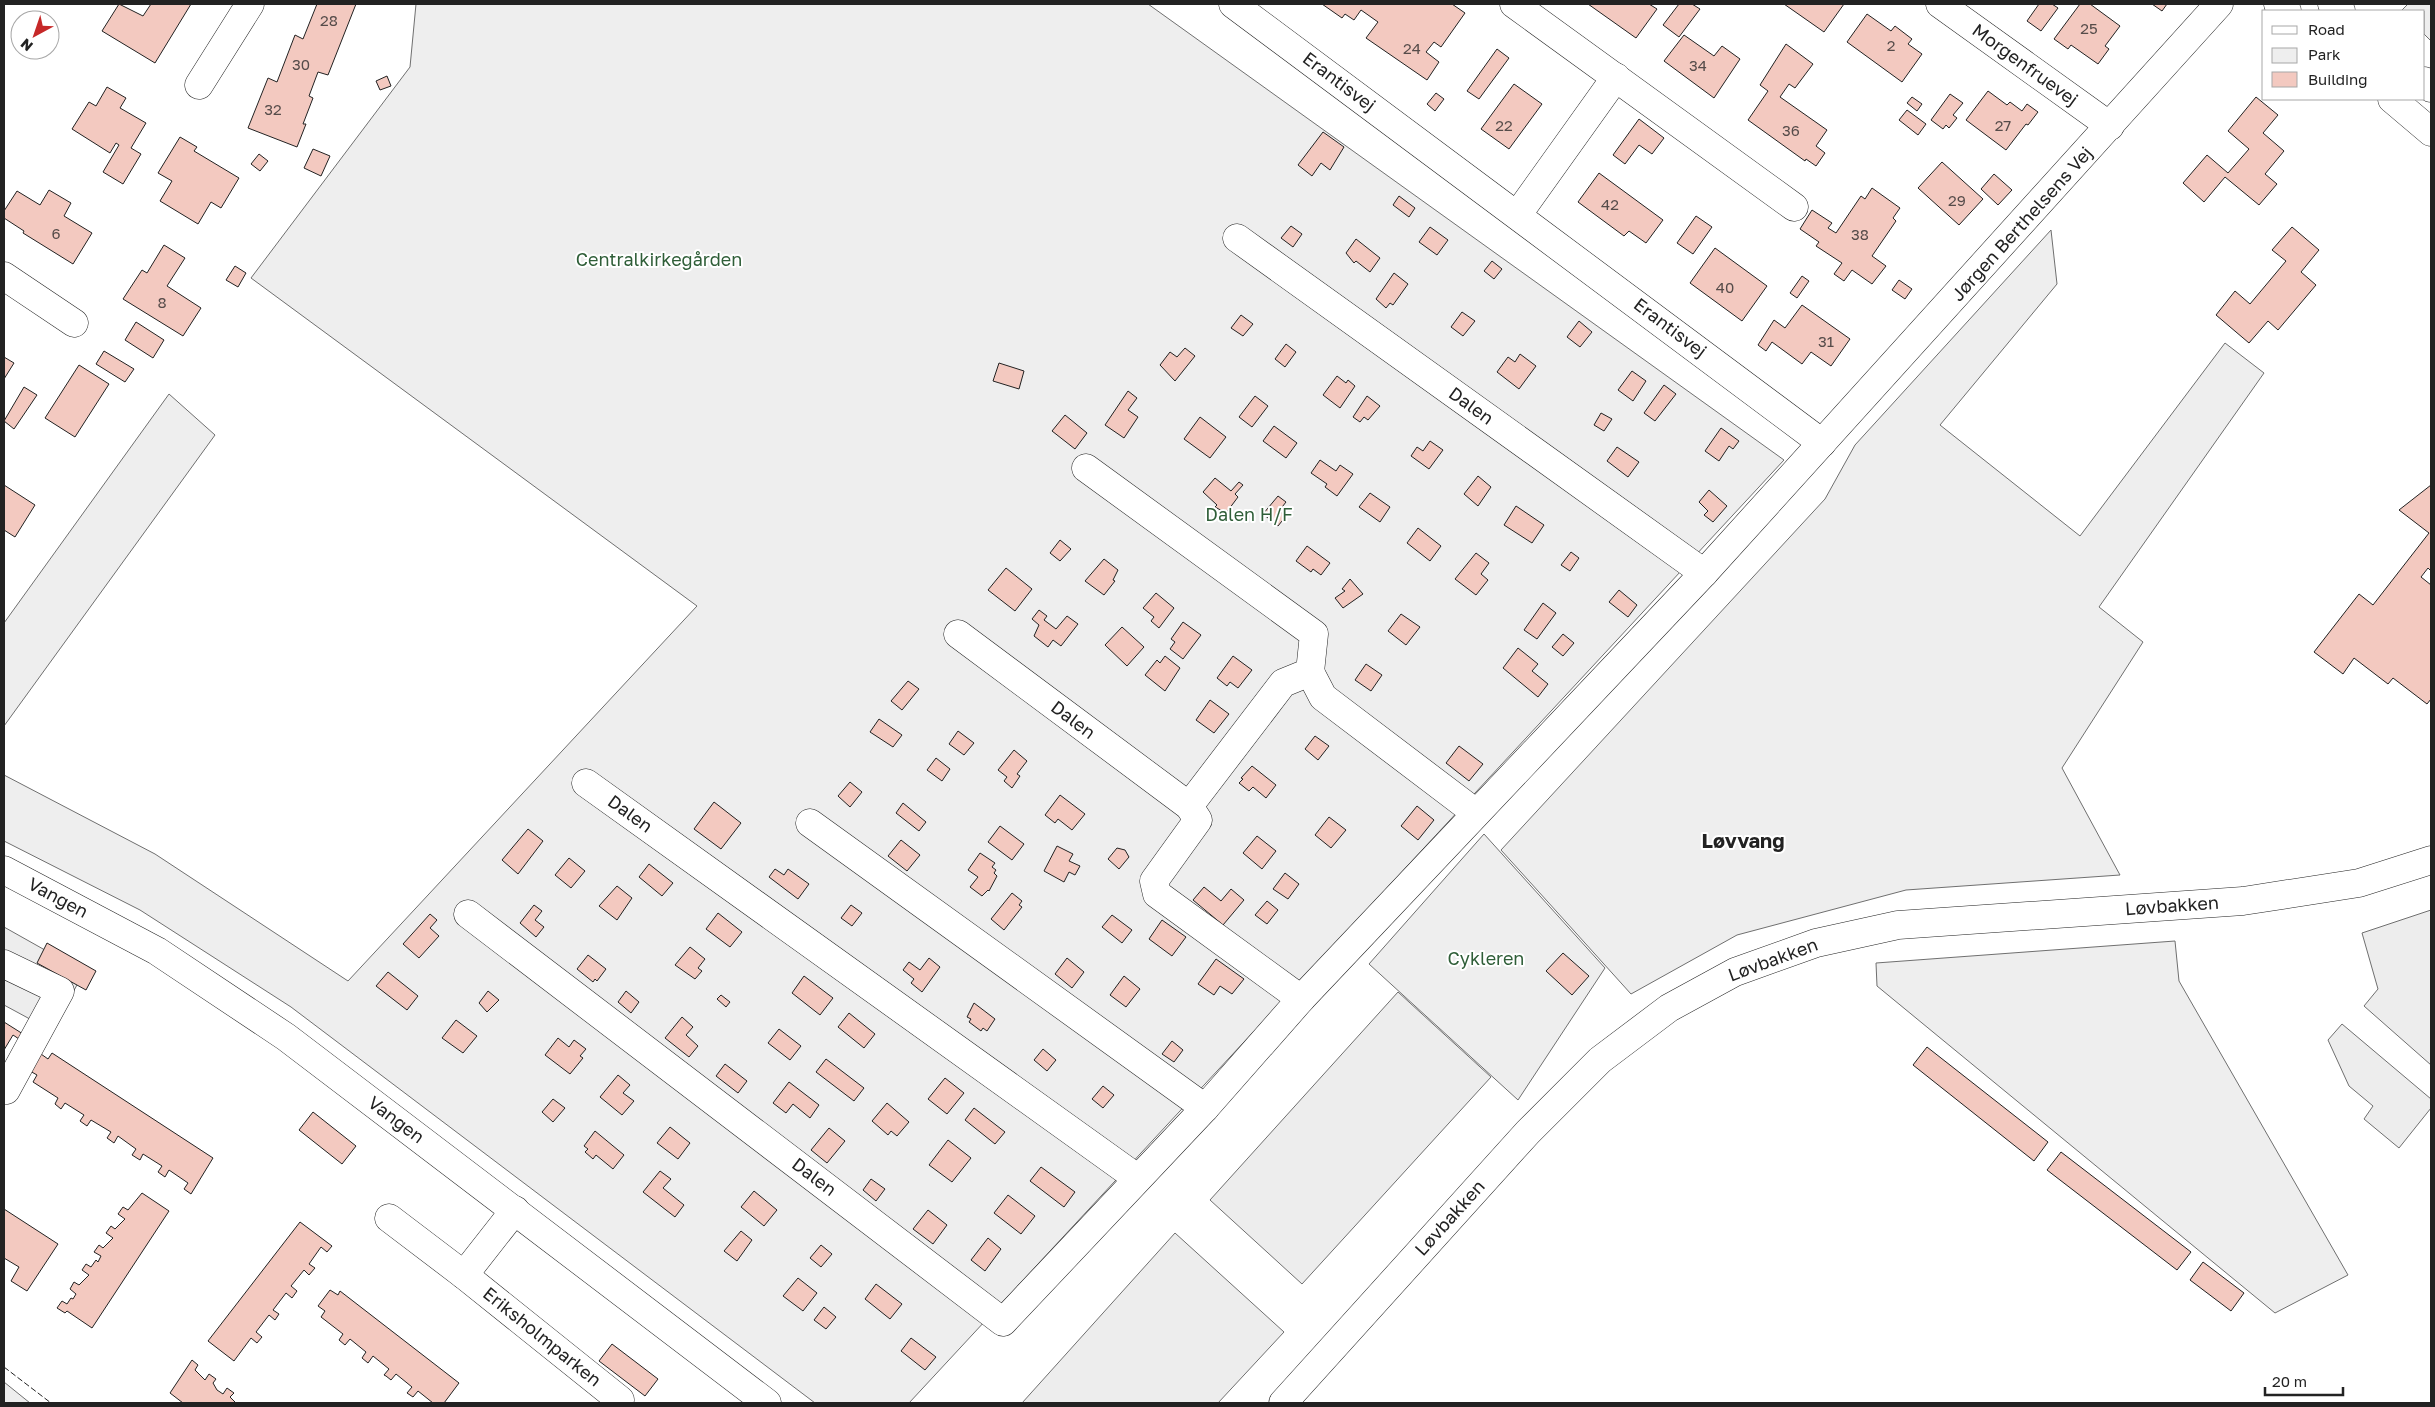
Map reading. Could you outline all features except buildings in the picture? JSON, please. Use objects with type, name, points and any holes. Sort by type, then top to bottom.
[{"type":"street","points":[[199,85],[250,4]]},
{"type":"street","name":"Erantisvej","points":[[1233,4],[1518,214],[1822,443]]},
{"type":"street","points":[[1514,4],[1794,207]]},
{"type":"street","name":"Morgenfruevej","points":[[1940,4],[2110,126]]},
{"type":"street","name":"Jørgen Berthelsens Vej","points":[[1822,443],[2219,4]]},
{"type":"street","points":[[1518,214],[1616,77]]},
{"type":"street","points":[[2393,100],[2431,132]]},
{"type":"street","name":"Dalen","points":[[1237,238],[1704,573]]},
{"type":"street","points":[[4,276],[74,323]]},
{"type":"street","name":"Dalen","points":[[468,914],[1004,1322],[1137,1178],[1205,1108],[1301,999],[1704,573],[1822,443]]},
{"type":"street","points":[[1086,468],[1314,634],[1310,672],[1323,697],[1476,813]]},
{"type":"street","name":"Dalen","points":[[958,634],[1189,806]]},
{"type":"street","points":[[1301,999],[1157,894],[1154,881],[1198,820],[1189,806],[1283,683],[1310,672]]},
{"type":"street","name":"Dalen","points":[[586,783],[1137,1178]]},
{"type":"street","points":[[810,823],[1205,1108]]},
{"type":"street","name":"Løvbakken","points":[[1283,1403],[1528,1132],[1600,1060],[1669,1008],[1735,972],[1816,943],[1898,925],[2242,901],[2359,883],[2431,860]]},
{"type":"street","name":"Vangen","points":[[4,870],[157,951],[286,1037],[767,1403]]},
{"type":"street","points":[[4,964],[60,991],[6,1090]]},
{"type":"street","points":[[464,1275],[515,1210]]},
{"type":"street","name":"Eriksholmparken","points":[[389,1218],[464,1275],[620,1400]]},
{"type":"green space","name":"Dalen H/F","points":[[416,4],[1148,4],[1784,460],[909,1403],[815,1403],[291,1007],[140,910],[4,841],[4,775],[155,854],[348,981],[697,606],[251,278],[410,67]]},
{"type":"green space","points":[[2408,4],[2431,4],[2431,41],[2425,35],[2425,10],[2402,10]]},
{"type":"green space","points":[[2051,230],[2057,284],[1940,425],[2080,536],[2225,343],[2264,373],[2099,607],[2143,642],[2062,768],[2120,875],[1906,890],[1737,935],[1631,994],[1501,850],[1825,499],[1855,445]]},
{"type":"green space","points":[[169,394],[215,435],[4,726],[4,623]]},
{"type":"green space","name":"Cykleren","points":[[1484,834],[1605,968],[1518,1100],[1369,964]]},
{"type":"green space","points":[[2175,941],[2179,981],[2348,1275],[2275,1313],[1877,986],[1876,963]]},
{"type":"green space","points":[[4,1382],[30,1403],[4,1403]]},
{"type":"shaded area","points":[[2431,910],[2431,1065],[2364,1006],[2378,989],[2362,933]]},
{"type":"shaded area","points":[[4,927],[84,972],[52,1031],[4,1005]]},
{"type":"shaded area","points":[[1398,992],[1491,1077],[1302,1284],[1210,1200]]},
{"type":"shaded area","points":[[2342,1024],[2431,1099],[2431,1108],[2399,1148],[2364,1119],[2373,1106],[2349,1086],[2328,1040]]},
{"type":"shaded area","points":[[1175,1233],[1284,1332],[1218,1403],[1022,1403]]},
{"type":"fence","points":[[4,1367],[51,1403]]},
{"type":"district","name":"Løvvang","points":[[1743,841]]},
{"type":"park label","name":"Centralkirkegården","points":[[659,260]]}]
